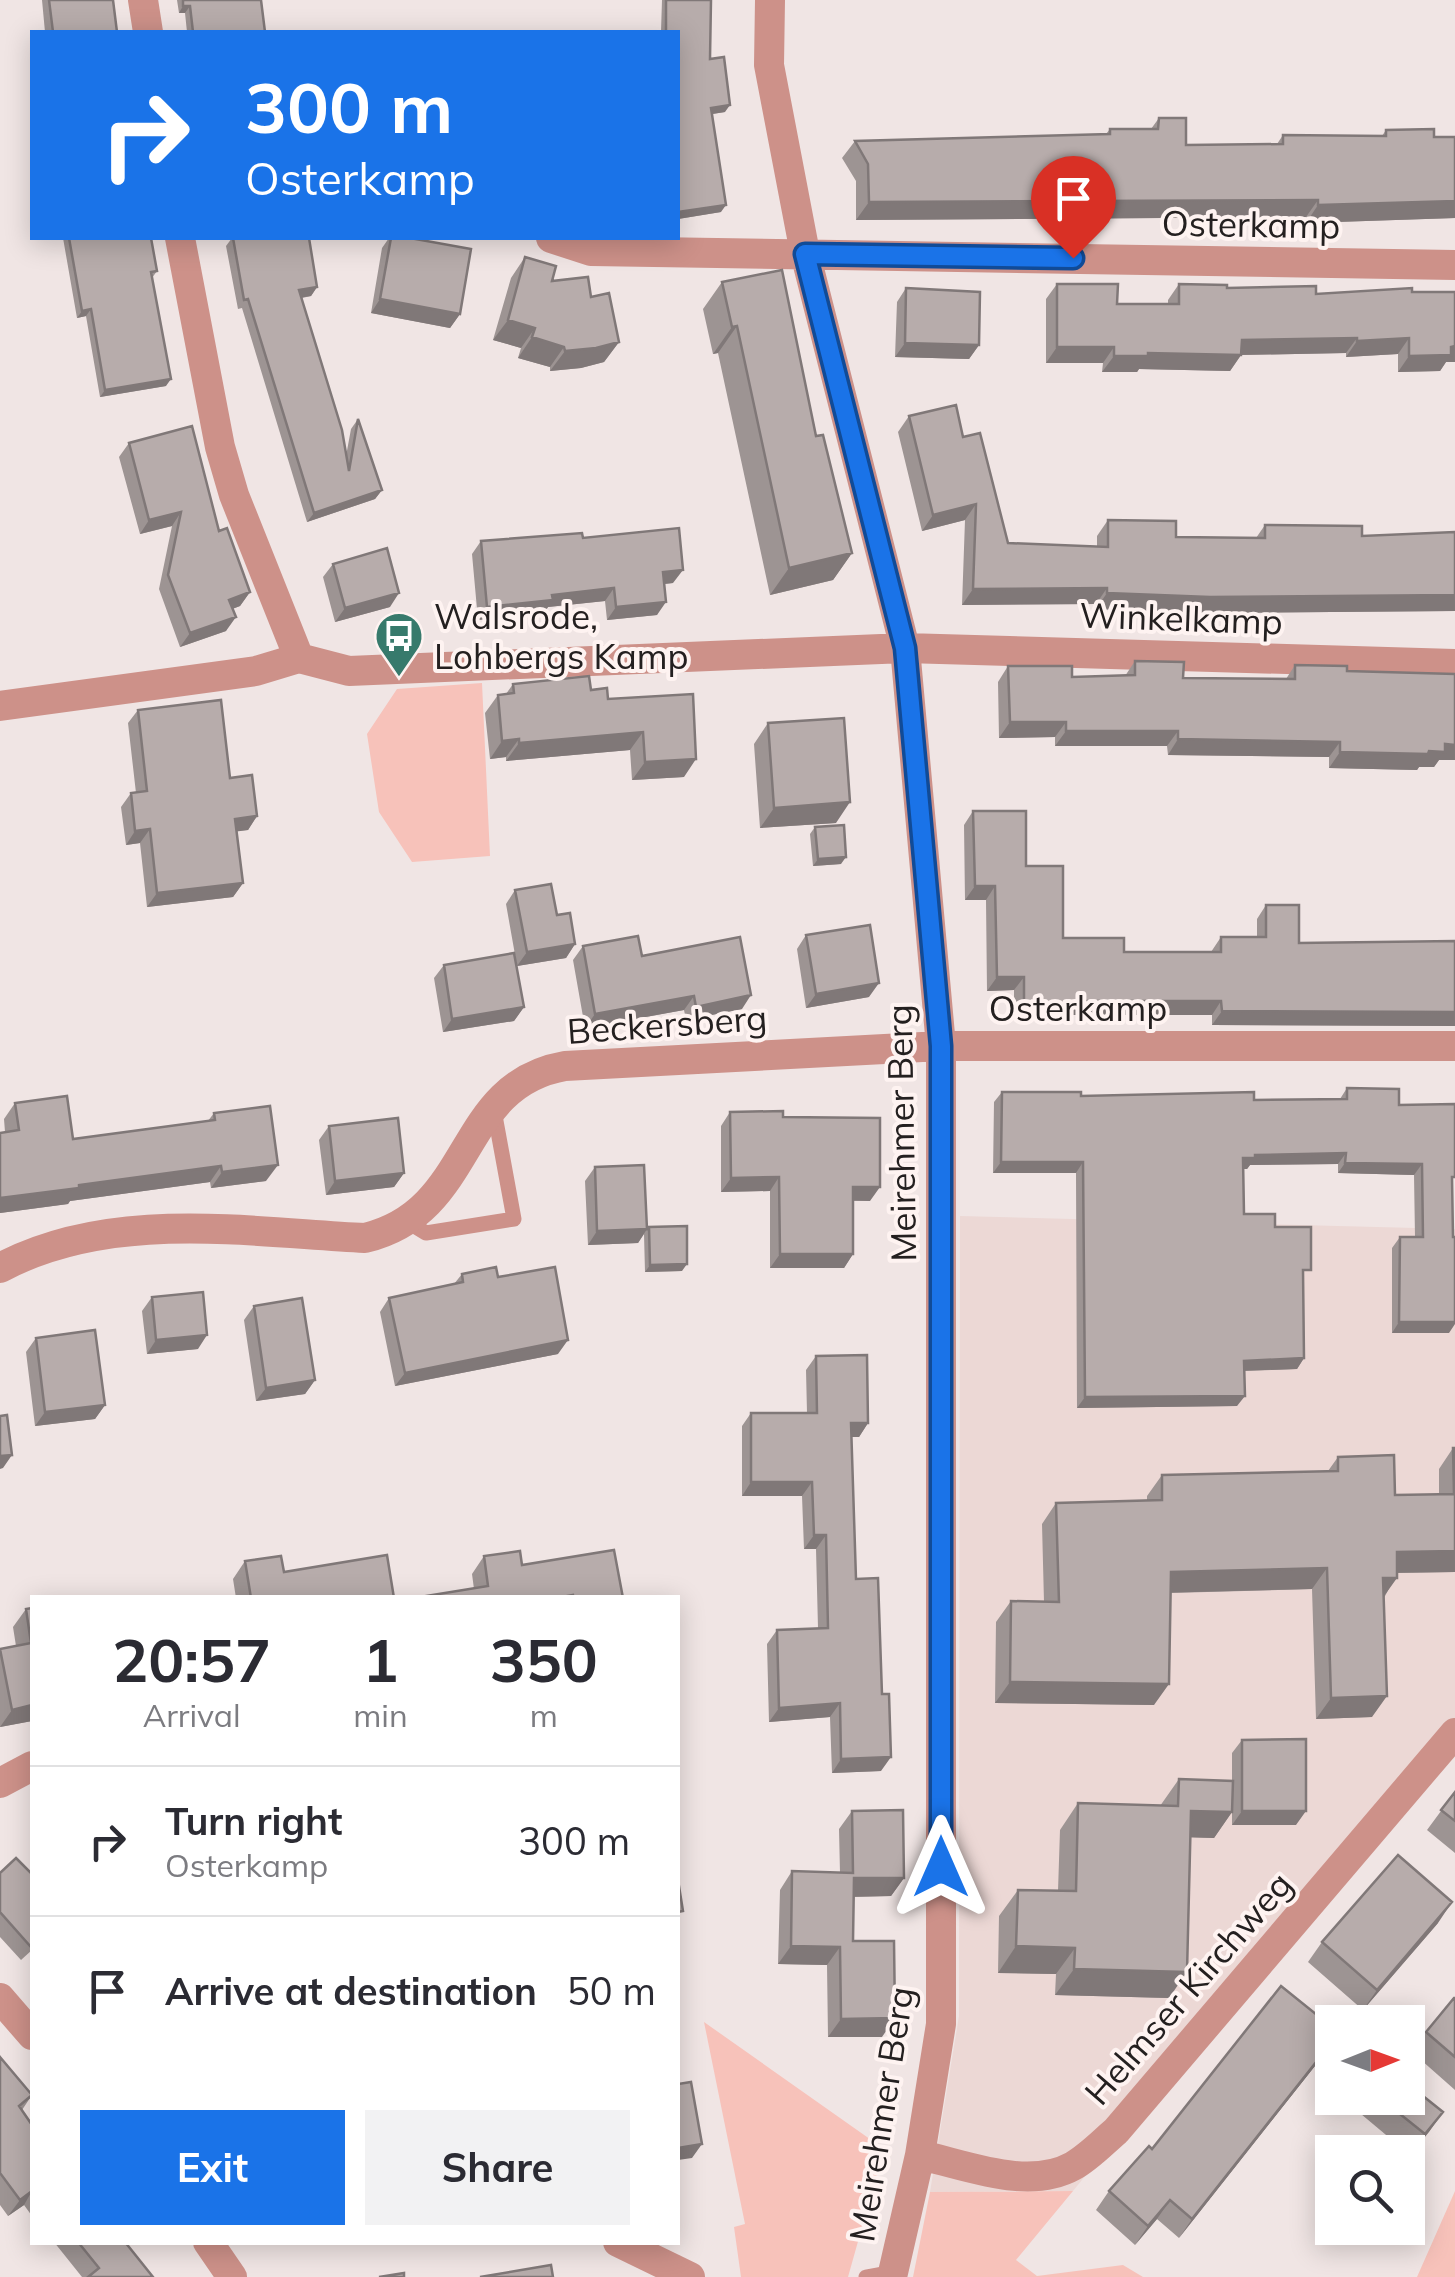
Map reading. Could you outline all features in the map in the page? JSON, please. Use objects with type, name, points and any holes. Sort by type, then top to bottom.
[{"type":"street","points":[[143,0],[148,30]]},
{"type":"street","name":"Meirehmer Berg","points":[[770,0],[769,65],[805,254],[905,648],[941,1046],[941,2024],[920,2155],[883,2275]]},
{"type":"street","points":[[0,706],[256,671],[299,658],[234,495],[220,447],[180,240]]},
{"type":"street","name":"Osterkamp","points":[[558,240],[591,250],[1455,265]]},
{"type":"street","name":"Winkelkamp","points":[[299,658],[349,671],[905,648],[1455,664]]},
{"type":"street","name":"Osterkamp","points":[[941,1046],[1455,1046]]},
{"type":"street","name":"Beckersberg","points":[[0,1268],[52,1246],[145,1230],[366,1238],[408,1222],[440,1191],[493,1105],[520,1083],[565,1066],[941,1046]]},
{"type":"street","name":"Helmser Kirchweg","points":[[920,2155],[1028,2178],[1051,2175],[1075,2165],[1116,2132],[1455,1733]]},
{"type":"street","points":[[0,1783],[30,1767]]},
{"type":"street","points":[[0,1998],[30,2033]]},
{"type":"street","points":[[210,2245],[232,2277]]},
{"type":"street","points":[[624,2245],[690,2277]]},
{"type":"lane","points":[[408,1222],[426,1233],[514,1220],[493,1105]]},
{"type":"shaded area","points":[[482,683],[490,856],[412,862],[379,812],[367,734],[397,689]]},
{"type":"shaded area","points":[[960,1216],[1455,1229],[1455,1722],[1073,2191],[930,2192],[959,2016]]},
{"type":"shaded area","points":[[704,2022],[884,2149],[848,2277],[741,2277],[734,2227],[745,2224]]},
{"type":"shaded area","points":[[1073,2191],[1016,2260],[1037,2276],[1123,2265],[1143,2277],[913,2277],[930,2192]]},
{"type":"shaded area","points":[[1455,2191],[1455,2277],[1417,2277]]},
{"type":"building","points":[[49,0],[113,0],[117,30],[53,30]]},
{"type":"building","points":[[183,0],[261,0],[265,30],[193,30],[190,6],[183,6]]},
{"type":"building","points":[[666,0],[711,0],[710,59],[724,57],[730,105],[711,108],[726,205],[680,212],[680,30],[666,30]]},
{"type":"building","points":[[1159,118],[1186,118],[1186,145],[1283,144],[1283,135],[1386,136],[1386,130],[1434,129],[1434,137],[1455,137],[1455,201],[1318,205],[1318,200],[869,202],[868,164],[855,141],[1110,134],[1110,129],[1158,129]]},
{"type":"building","points":[[69,240],[151,240],[157,271],[151,272],[171,379],[105,390],[91,309],[82,311]]},
{"type":"building","points":[[233,240],[309,240],[317,287],[299,290],[342,430],[349,471],[358,419],[382,490],[314,513],[248,299],[244,300]]},
{"type":"building","points":[[391,240],[421,240],[471,249],[460,314],[380,299]]},
{"type":"building","points":[[525,257],[556,266],[552,281],[588,277],[591,297],[609,293],[619,342],[565,351],[564,347],[532,337],[535,328],[508,320]]},
{"type":"building","points":[[782,270],[816,436],[823,435],[852,553],[789,568],[737,326],[732,327],[722,282]]},
{"type":"building","points":[[1057,284],[1118,284],[1117,304],[1179,304],[1179,284],[1227,288],[1316,286],[1316,294],[1412,288],[1412,292],[1455,292],[1455,346],[1451,347],[1451,355],[1409,356],[1409,338],[1242,340],[1241,355],[1114,356],[1114,347],[1057,347]]},
{"type":"building","points":[[906,288],[980,292],[979,345],[905,343]]},
{"type":"building","points":[[956,405],[963,437],[980,433],[1008,543],[1108,547],[1108,520],[1176,521],[1176,537],[1265,538],[1265,525],[1362,526],[1362,536],[1455,532],[1455,595],[1210,597],[1107,593],[1107,588],[973,589],[976,504],[933,515],[909,416]]},
{"type":"building","points":[[192,426],[219,531],[227,528],[250,592],[229,600],[236,617],[190,633],[168,575],[181,512],[149,520],[129,443]]},
{"type":"building","points":[[679,528],[683,570],[663,572],[666,602],[616,607],[614,588],[487,607],[481,541],[582,533],[583,538]]},
{"type":"building","points":[[387,548],[399,593],[345,608],[333,564]]},
{"type":"building","points":[[1135,661],[1184,662],[1183,678],[1295,679],[1295,665],[1347,666],[1347,671],[1455,674],[1455,745],[1445,744],[1445,752],[1428,754],[1340,752],[1340,742],[1178,739],[1178,731],[1066,731],[1066,722],[1010,722],[1008,666],[1072,666],[1072,677],[1135,675]]},
{"type":"building","points":[[589,676],[591,690],[607,688],[608,699],[693,694],[696,759],[645,762],[643,732],[519,743],[519,739],[502,741],[498,695],[514,693],[513,684]]},
{"type":"building","points":[[221,700],[230,778],[252,775],[257,816],[235,819],[243,883],[157,893],[150,829],[135,831],[131,793],[147,791],[138,710]]},
{"type":"building","points":[[844,718],[850,802],[774,808],[768,723]]},
{"type":"building","points":[[973,811],[1026,811],[1026,866],[1063,866],[1063,938],[1124,938],[1124,952],[1221,952],[1221,937],[1266,937],[1266,905],[1299,905],[1299,943],[1455,941],[1455,1012],[1222,1011],[1221,1001],[1080,1001],[1080,1005],[1024,1006],[1024,977],[997,977],[995,886],[975,886]]},
{"type":"building","points":[[844,825],[846,857],[818,859],[815,827]]},
{"type":"building","points":[[551,884],[557,915],[570,913],[575,944],[527,952],[515,890]]},
{"type":"building","points":[[870,925],[879,983],[816,994],[806,935]]},
{"type":"building","points":[[638,936],[642,956],[740,937],[751,995],[696,1007],[694,996],[595,1014],[583,946]]},
{"type":"building","points":[[514,953],[524,1007],[452,1019],[444,965]]},
{"type":"building","points":[[1347,1088],[1399,1089],[1399,1105],[1455,1104],[1455,1322],[1399,1322],[1400,1237],[1423,1237],[1422,1164],[1345,1163],[1346,1153],[1255,1155],[1243,1158],[1244,1214],[1275,1214],[1275,1227],[1311,1227],[1311,1270],[1303,1270],[1304,1358],[1244,1361],[1245,1396],[1085,1397],[1083,1162],[1001,1162],[1002,1092],[1081,1092],[1081,1096],[1254,1092],[1254,1100],[1347,1099]]},
{"type":"building","points":[[67,1096],[73,1139],[215,1120],[214,1113],[270,1106],[278,1165],[222,1172],[221,1166],[0,1198],[0,1133],[19,1130],[15,1103]]},
{"type":"building","points":[[783,1111],[783,1117],[880,1118],[880,1187],[853,1187],[853,1254],[780,1254],[779,1177],[731,1178],[730,1112]]},
{"type":"building","points":[[398,1118],[404,1173],[335,1181],[329,1126]]},
{"type":"building","points":[[644,1165],[647,1229],[597,1231],[595,1167]]},
{"type":"building","points":[[687,1226],[687,1264],[650,1265],[649,1227]]},
{"type":"building","points":[[496,1267],[498,1277],[555,1267],[568,1340],[405,1373],[389,1298],[463,1282],[462,1274]]},
{"type":"building","points":[[203,1292],[207,1335],[156,1340],[152,1297]]},
{"type":"building","points":[[302,1298],[315,1380],[266,1388],[254,1306]]},
{"type":"building","points":[[95,1330],[105,1405],[45,1412],[36,1338]]},
{"type":"building","points":[[867,1355],[868,1423],[851,1423],[856,1579],[878,1578],[882,1694],[889,1694],[891,1757],[841,1759],[840,1703],[779,1708],[777,1630],[828,1628],[826,1535],[814,1535],[812,1482],[751,1482],[751,1413],[817,1413],[816,1356]]},
{"type":"building","points":[[7,1415],[12,1455],[0,1456],[0,1416]]},
{"type":"building","points":[[1455,1448],[1455,1551],[1397,1552],[1397,1578],[1383,1578],[1387,1696],[1331,1698],[1327,1568],[1171,1572],[1169,1684],[1010,1682],[1011,1601],[1059,1602],[1056,1503],[1162,1500],[1162,1475],[1338,1471],[1338,1457],[1394,1455],[1395,1495],[1454,1494]]},
{"type":"building","points":[[614,1550],[622,1595],[432,1595],[488,1586],[484,1556],[520,1551],[522,1565]]},
{"type":"building","points":[[387,1555],[394,1595],[251,1595],[245,1561],[281,1556],[284,1572]]},
{"type":"building","points":[[30,1643],[30,1706],[12,1710],[0,1649]]},
{"type":"building","points":[[1306,1739],[1306,1811],[1242,1811],[1242,1740]]},
{"type":"building","points":[[1179,1779],[1233,1781],[1232,1812],[1191,1811],[1187,1972],[1074,1969],[1075,1948],[1016,1946],[1018,1890],[1076,1891],[1078,1803],[1178,1806]]},
{"type":"building","points":[[1455,1792],[1455,1821],[1441,1810]]},
{"type":"building","points":[[903,1810],[904,1878],[854,1878],[853,1941],[894,1941],[895,2018],[841,2019],[840,1947],[791,1946],[792,1871],[853,1873],[852,1811]]},
{"type":"building","points":[[1398,1855],[1452,1902],[1377,1990],[1322,1942]]},
{"type":"building","points":[[16,1858],[30,1872],[30,1946],[0,1912],[0,1873]]},
{"type":"building","points":[[1281,1986],[1315,2013],[1315,2063],[1192,2219],[1170,2200],[1148,2226],[1109,2191],[1149,2146],[1152,2149]]},
{"type":"building","points":[[1455,1998],[1455,2057],[1426,2032]]},
{"type":"building","points":[[0,2057],[30,2093],[19,2106],[30,2122],[30,2192],[20,2200],[0,2173]]},
{"type":"building","points":[[691,2082],[702,2144],[680,2148],[680,2084]]},
{"type":"building","points":[[1425,2098],[1443,2112],[1425,2134],[1401,2115],[1425,2115]]},
{"type":"building","points":[[80,2245],[127,2245],[153,2277],[88,2277],[99,2268]]},
{"type":"building","points":[[551,2265],[553,2277],[480,2277]]},
{"type":"place","name":"Walsrode, Lohbergs Kamp","points":[[399,678]]},
{"type":"route","points":[[941,1867],[941,1046],[905,648],[805,254],[1073,258]]}]
